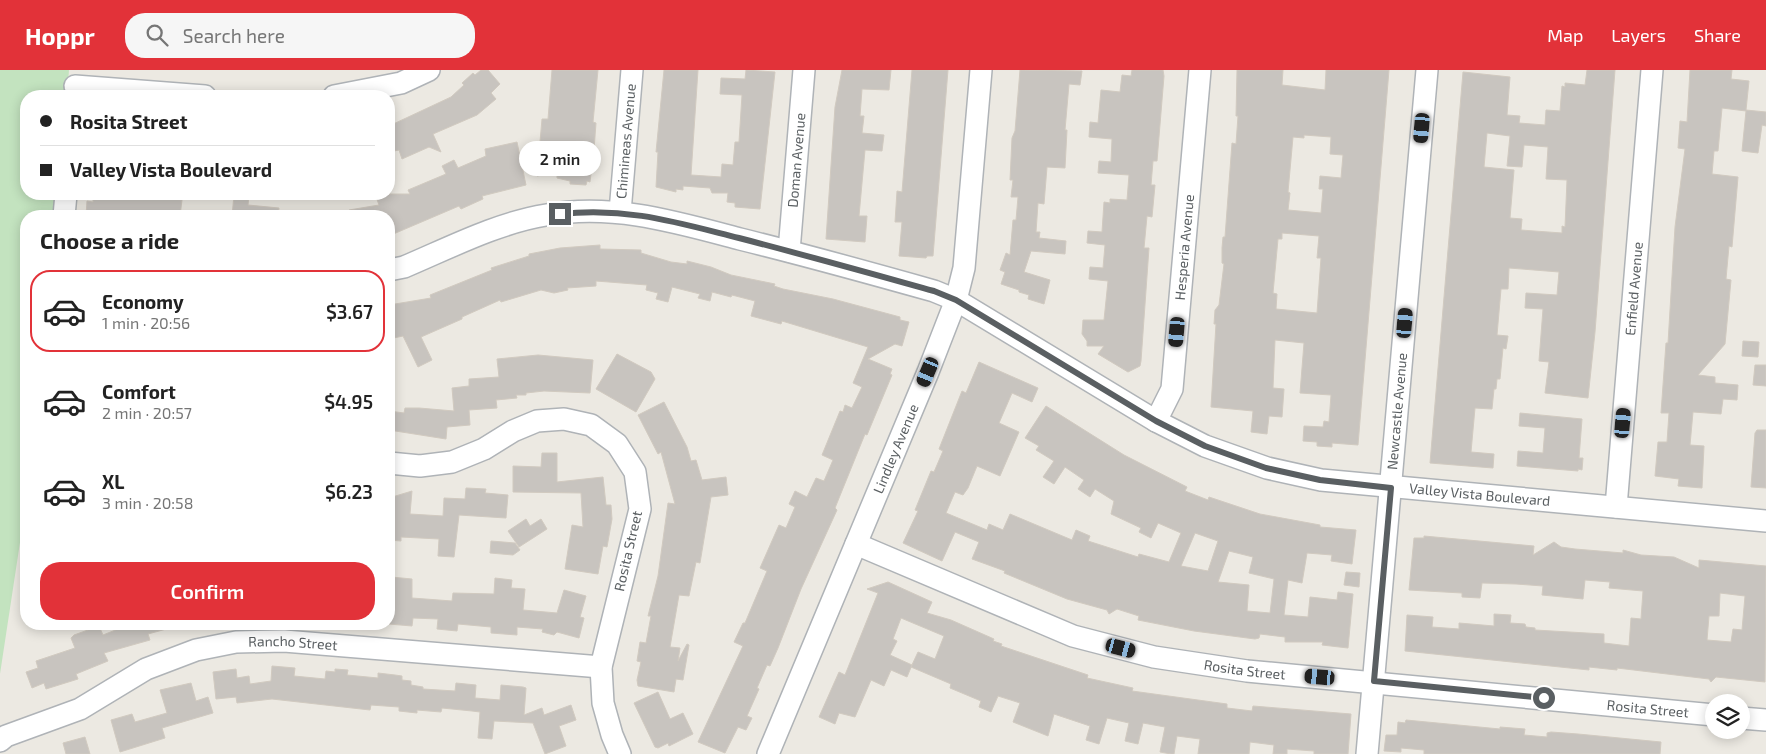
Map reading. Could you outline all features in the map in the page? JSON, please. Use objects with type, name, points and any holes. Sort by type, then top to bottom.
[{"type":"street","name":"Chimineas Avenue","points":[[620,212],[632,70]]},
{"type":"street","name":"Doman Avenue","points":[[789,251],[804,70]]},
{"type":"street","name":"Lindley Avenue","points":[[768,754],[956,300],[964,268],[981,70]]},
{"type":"street","name":"Hesperia Avenue","points":[[1156,421],[1172,389],[1200,70]]},
{"type":"street","name":"Newcastle Avenue","points":[[1368,754],[1427,70]]},
{"type":"street","name":"Enfield Avenue","points":[[1616,507],[1652,70]]},
{"type":"street","points":[[365,90],[402,83],[426,72]]},
{"type":"street","points":[[75,84],[140,90]]},
{"type":"street","name":"Valley Vista Boulevard","points":[[395,269],[404,267],[496,229],[546,215],[588,211],[620,212],[649,216],[789,251],[934,291],[956,300],[1156,421],[1205,446],[1266,468],[1320,480],[1391,488],[1766,521]]},
{"type":"street","name":"Rosita Street","points":[[395,464],[420,466],[452,462],[484,450],[513,431],[537,421],[564,419],[592,426],[617,444],[635,472],[640,509],[601,667],[604,703],[612,735],[620,754]]},
{"type":"street","name":"Rosita Street","points":[[856,544],[1073,636],[1163,658],[1247,671],[1374,681],[1705,714]]},
{"type":"street","name":"Rancho Street","points":[[3,738],[80,709],[146,669],[196,650],[236,642],[284,641],[601,667]]},
{"type":"street","points":[[1750,719],[1766,720]]},
{"type":"green space","points":[[0,70],[69,70],[67,90],[20,90],[20,200],[57,200],[57,210],[20,210],[20,542],[0,674]]},
{"type":"building","points":[[481,70],[488,70],[500,84],[491,93],[496,99],[477,115],[433,134],[441,152],[429,147],[402,159],[399,150],[395,151],[395,123],[451,97],[464,85],[462,83],[473,73],[475,75]]},
{"type":"building","points":[[552,70],[598,70],[593,122],[596,123],[594,150],[590,182],[587,181],[586,185],[570,184],[570,181],[557,178],[557,172],[537,176],[542,119],[548,119]]},
{"type":"building","points":[[664,70],[698,70],[691,175],[721,177],[722,164],[733,165],[735,142],[739,142],[742,95],[720,94],[721,78],[745,79],[746,70],[775,72],[760,209],[735,207],[735,203],[727,202],[728,193],[712,193],[710,188],[683,186],[683,190],[676,189],[676,192],[656,187],[658,152],[656,152]]},
{"type":"building","points":[[842,70],[891,70],[889,90],[862,89],[860,116],[864,116],[862,133],[884,135],[882,151],[865,150],[859,216],[867,216],[865,242],[826,239],[835,107]]},
{"type":"building","points":[[912,70],[948,70],[933,256],[927,256],[926,258],[899,256],[902,222],[895,222],[897,191],[902,192]]},
{"type":"building","points":[[1020,70],[1082,71],[1080,85],[1069,84],[1065,130],[1067,130],[1065,168],[1047,167],[1044,204],[1038,203],[1036,232],[1040,232],[1039,238],[1066,241],[1065,254],[1031,251],[1024,272],[1050,280],[1044,304],[1028,299],[1029,295],[1001,284],[1005,272],[1000,270],[1006,253],[1010,255],[1013,220],[1016,220],[1018,197],[1011,197],[1013,180],[1010,180],[1012,138],[1015,131]]},
{"type":"building","points":[[1132,70],[1163,70],[1164,76],[1157,161],[1153,161],[1151,185],[1155,185],[1152,217],[1147,216],[1144,248],[1149,248],[1141,361],[1140,366],[1128,372],[1098,354],[1104,346],[1087,346],[1087,341],[1082,334],[1083,320],[1104,320],[1108,281],[1089,279],[1090,267],[1103,268],[1105,245],[1087,243],[1088,231],[1102,232],[1104,202],[1110,203],[1110,199],[1127,200],[1129,175],[1098,173],[1099,161],[1111,162],[1112,139],[1089,137],[1090,122],[1098,123],[1101,90],[1120,92],[1122,75],[1131,76]]},
{"type":"building","points":[[1237,70],[1283,70],[1282,85],[1325,90],[1326,70],[1389,70],[1358,445],[1332,443],[1332,447],[1317,446],[1317,442],[1303,441],[1304,426],[1323,427],[1324,421],[1329,422],[1331,395],[1300,393],[1304,343],[1275,340],[1273,388],[1284,389],[1282,417],[1269,416],[1267,434],[1251,432],[1253,411],[1211,407],[1216,324],[1214,324],[1215,310],[1219,305],[1224,264],[1222,263],[1222,248],[1223,237],[1225,237],[1232,143],[1236,144],[1238,116],[1236,116]],"holes":[[[1304,135],[1331,137],[1330,154],[1343,155],[1341,178],[1320,176],[1319,189],[1323,189],[1321,213],[1288,210],[1293,137],[1304,138]],[[1282,233],[1319,236],[1317,258],[1321,258],[1317,313],[1276,309],[1277,294],[1273,293],[1278,239],[1282,239]]]},
{"type":"building","points":[[1587,70],[1615,70],[1595,332],[1588,398],[1545,393],[1549,362],[1539,361],[1543,309],[1525,308],[1526,293],[1557,295],[1559,272],[1509,268],[1508,289],[1501,289],[1497,335],[1508,336],[1506,349],[1503,348],[1500,379],[1497,379],[1496,389],[1494,389],[1492,409],[1475,408],[1471,452],[1494,454],[1493,468],[1430,463],[1463,72],[1510,77],[1507,115],[1520,116],[1519,123],[1545,125],[1546,110],[1560,111],[1562,86],[1565,87],[1565,83],[1585,85]],"holes":[[[1487,133],[1510,136],[1507,166],[1522,167],[1524,145],[1548,147],[1546,179],[1567,180],[1565,227],[1562,226],[1562,233],[1521,230],[1522,219],[1510,218],[1514,170],[1484,167]]]},
{"type":"building","points":[[1690,70],[1732,70],[1731,79],[1749,81],[1746,110],[1766,112],[1766,126],[1762,125],[1758,153],[1742,151],[1746,111],[1722,108],[1718,151],[1714,151],[1712,174],[1738,177],[1732,247],[1729,246],[1726,279],[1731,280],[1725,344],[1698,375],[1715,377],[1715,383],[1738,385],[1737,400],[1723,399],[1721,414],[1693,412],[1690,445],[1704,446],[1702,488],[1678,486],[1679,479],[1655,476],[1658,442],[1667,442],[1669,413],[1661,413],[1666,343],[1668,343],[1675,227],[1685,149],[1678,148],[1680,121],[1687,122]]},
{"type":"building","points":[[517,142],[526,185],[482,196],[483,199],[461,209],[459,206],[395,233],[395,210],[349,210],[379,205],[377,200],[395,200],[395,194],[410,194],[408,190],[446,174],[442,166],[454,160],[458,168],[486,156],[485,149]]},
{"type":"building","points":[[93,200],[182,200],[181,210],[86,210],[87,201],[93,202]]},
{"type":"building","points":[[234,200],[249,200],[248,205],[279,208],[279,210],[233,210]]},
{"type":"building","points":[[600,245],[600,249],[641,250],[641,253],[671,262],[687,264],[687,261],[711,267],[731,275],[775,284],[774,286],[783,289],[833,299],[900,317],[900,320],[909,322],[902,346],[895,344],[868,359],[892,369],[890,374],[892,375],[867,435],[865,434],[835,508],[837,510],[801,589],[778,648],[770,666],[767,665],[757,688],[759,689],[747,716],[752,718],[746,730],[738,727],[725,753],[698,742],[743,646],[734,642],[743,623],[745,623],[767,571],[760,568],[779,525],[786,528],[795,507],[789,504],[795,491],[807,497],[816,478],[824,481],[833,460],[822,455],[840,411],[843,412],[845,405],[852,408],[862,387],[853,383],[868,347],[782,321],[781,324],[751,316],[755,301],[732,295],[731,297],[712,292],[710,301],[698,298],[700,294],[672,287],[668,302],[656,299],[658,293],[646,290],[647,285],[596,281],[596,286],[567,288],[568,290],[554,293],[541,290],[501,302],[500,300],[462,317],[462,319],[421,337],[432,360],[418,367],[403,336],[395,338],[395,304],[431,298],[430,295],[492,270],[491,268],[529,256],[529,254],[560,248]]},
{"type":"building","points":[[1743,341],[1759,342],[1758,357],[1742,356]]},
{"type":"building","points":[[617,354],[651,372],[655,379],[636,412],[596,389]]},
{"type":"building","points":[[538,355],[593,360],[590,393],[544,391],[516,395],[517,398],[496,400],[497,408],[469,410],[470,425],[447,427],[446,439],[395,431],[395,412],[404,413],[405,408],[454,411],[452,388],[469,386],[469,379],[499,377],[497,359]]},
{"type":"building","points":[[979,362],[1038,388],[1032,402],[1012,393],[999,423],[1019,432],[1000,476],[977,466],[968,488],[963,495],[955,492],[946,513],[987,530],[989,524],[1003,530],[1010,514],[1072,540],[1076,530],[1090,536],[1088,541],[1138,557],[1139,554],[1169,562],[1181,533],[1158,523],[1151,538],[1139,532],[1141,528],[1111,514],[1114,501],[1095,489],[1090,497],[1078,489],[1084,480],[1065,467],[1054,484],[1043,477],[1054,461],[1036,450],[1039,446],[1025,438],[1046,406],[1124,455],[1187,487],[1185,491],[1208,500],[1209,497],[1260,514],[1320,525],[1320,527],[1356,530],[1352,564],[1331,561],[1332,555],[1307,553],[1302,583],[1288,580],[1284,615],[1308,617],[1310,597],[1337,600],[1338,592],[1353,594],[1348,648],[1322,645],[1323,642],[1285,642],[1285,637],[1260,634],[1259,638],[1255,639],[1194,631],[1138,620],[1139,616],[1117,609],[1109,614],[1107,610],[1067,599],[1004,573],[1005,571],[972,559],[979,542],[955,532],[942,561],[903,543],[918,511],[915,510],[931,471],[934,472],[943,451],[939,449],[962,391],[966,393]],"holes":[[[1195,533],[1218,541],[1208,571],[1181,566]],[[1229,551],[1253,557],[1249,573],[1274,579],[1270,613],[1247,611],[1249,585],[1218,582]]]},
{"type":"building","points":[[1755,365],[1766,365],[1766,386],[1753,385]]},
{"type":"building","points":[[664,402],[687,447],[691,461],[696,460],[702,480],[726,477],[728,495],[711,497],[700,563],[696,562],[689,596],[679,595],[670,647],[680,648],[678,661],[687,644],[689,645],[683,680],[676,679],[674,692],[638,686],[637,680],[641,662],[637,661],[640,642],[646,643],[651,616],[648,616],[658,576],[668,503],[675,504],[661,452],[658,454],[638,415]]},
{"type":"building","points":[[1520,413],[1582,419],[1579,458],[1583,458],[1582,470],[1517,466],[1518,451],[1543,453],[1545,428],[1519,426]]},
{"type":"building","points":[[1757,430],[1766,430],[1766,488],[1751,487],[1755,433]]},
{"type":"building","points":[[542,453],[557,453],[557,482],[603,477],[606,505],[611,505],[612,519],[607,547],[603,546],[598,574],[565,569],[572,525],[583,527],[581,493],[513,492],[513,466],[541,467]]},
{"type":"building","points":[[466,488],[486,489],[485,493],[508,495],[506,518],[459,515],[454,557],[438,556],[439,539],[401,537],[401,541],[395,540],[395,496],[412,491],[410,514],[443,516],[444,498],[465,499]]},
{"type":"building","points":[[526,519],[530,526],[541,519],[547,529],[519,547],[508,531]]},
{"type":"building","points":[[1424,536],[1534,546],[1533,555],[1554,542],[1561,547],[1575,549],[1623,553],[1623,550],[1641,555],[1674,557],[1699,568],[1699,560],[1766,566],[1765,682],[1716,677],[1711,682],[1709,679],[1617,668],[1617,670],[1589,667],[1589,670],[1405,651],[1407,615],[1433,617],[1432,627],[1459,629],[1459,623],[1494,626],[1494,614],[1511,615],[1510,623],[1525,624],[1526,627],[1535,628],[1535,630],[1604,634],[1604,643],[1629,646],[1631,618],[1641,619],[1643,591],[1609,588],[1610,582],[1585,580],[1583,599],[1542,595],[1543,586],[1516,584],[1482,583],[1480,598],[1462,597],[1462,593],[1409,590],[1414,538],[1424,538]],"holes":[[[1720,593],[1745,596],[1742,630],[1733,629],[1731,642],[1707,640],[1709,616],[1719,616]]]},
{"type":"building","points":[[491,541],[515,543],[520,550],[513,555],[490,553]]},
{"type":"building","points":[[1346,572],[1360,573],[1359,587],[1344,585]]},
{"type":"building","points":[[395,577],[412,579],[412,598],[452,601],[453,593],[494,594],[495,578],[512,580],[511,588],[525,589],[523,610],[557,613],[564,590],[586,596],[580,617],[584,618],[579,638],[557,632],[554,635],[542,632],[543,629],[517,627],[517,635],[491,633],[491,627],[458,624],[457,631],[437,629],[438,619],[413,618],[412,626],[395,625]]},
{"type":"building","points":[[888,582],[932,602],[927,613],[951,620],[994,639],[993,641],[1002,644],[1001,646],[1088,675],[1087,678],[1133,688],[1132,691],[1227,704],[1227,708],[1252,711],[1253,706],[1351,714],[1348,754],[1314,754],[1314,751],[1287,749],[1287,754],[1273,754],[1274,745],[1250,742],[1249,754],[1198,754],[1200,739],[1177,736],[1174,754],[1171,754],[1160,752],[1165,727],[1143,723],[1138,744],[1125,741],[1129,723],[1107,718],[1099,744],[1086,740],[1090,726],[1054,714],[1048,736],[1013,722],[1020,703],[998,696],[991,712],[979,707],[981,701],[950,688],[951,684],[911,667],[907,677],[891,670],[884,686],[871,680],[855,717],[839,713],[835,724],[819,717],[839,672],[845,675],[878,593],[867,589]],"holes":[[[901,618],[944,636],[935,659],[918,652],[912,665],[890,655],[897,641],[893,639]]]},
{"type":"building","points":[[88,630],[101,630],[103,635],[116,630],[163,630],[148,634],[150,640],[104,653],[108,661],[76,674],[78,679],[46,689],[44,683],[32,688],[26,672],[38,668],[36,661],[75,648],[71,638],[74,635]]},
{"type":"building","points":[[272,666],[295,668],[294,676],[325,679],[326,671],[335,672],[335,669],[348,670],[347,675],[378,678],[378,673],[402,676],[402,680],[411,681],[411,685],[423,687],[423,689],[455,691],[456,683],[476,685],[475,698],[500,700],[501,685],[523,687],[526,688],[524,715],[542,708],[544,715],[571,705],[576,720],[559,726],[566,746],[545,754],[533,723],[494,721],[492,739],[478,738],[480,712],[442,708],[441,712],[417,710],[417,713],[399,711],[399,707],[371,705],[370,710],[272,699],[237,703],[236,697],[216,699],[213,672],[236,669],[237,678],[249,676],[250,684],[271,681]]},
{"type":"building","points":[[191,683],[196,701],[208,697],[213,713],[162,728],[165,738],[120,752],[111,720],[132,714],[135,722],[167,713],[160,690]]},
{"type":"building","points":[[658,692],[670,719],[683,713],[693,734],[669,746],[668,743],[658,748],[655,747],[634,703]]},
{"type":"building","points":[[1406,720],[1500,729],[1500,727],[1525,729],[1524,735],[1547,737],[1547,733],[1551,732],[1661,742],[1660,754],[1424,754],[1424,750],[1401,748],[1401,752],[1384,751],[1386,735],[1397,735],[1398,722],[1405,723]]},
{"type":"building","points":[[85,737],[90,754],[66,754],[63,743]]},
{"type":"route","points":[[560,214],[588,211],[620,212],[649,216],[789,251],[934,291],[956,300],[1156,421],[1205,446],[1266,468],[1320,480],[1391,488],[1374,681],[1544,698]]}]
